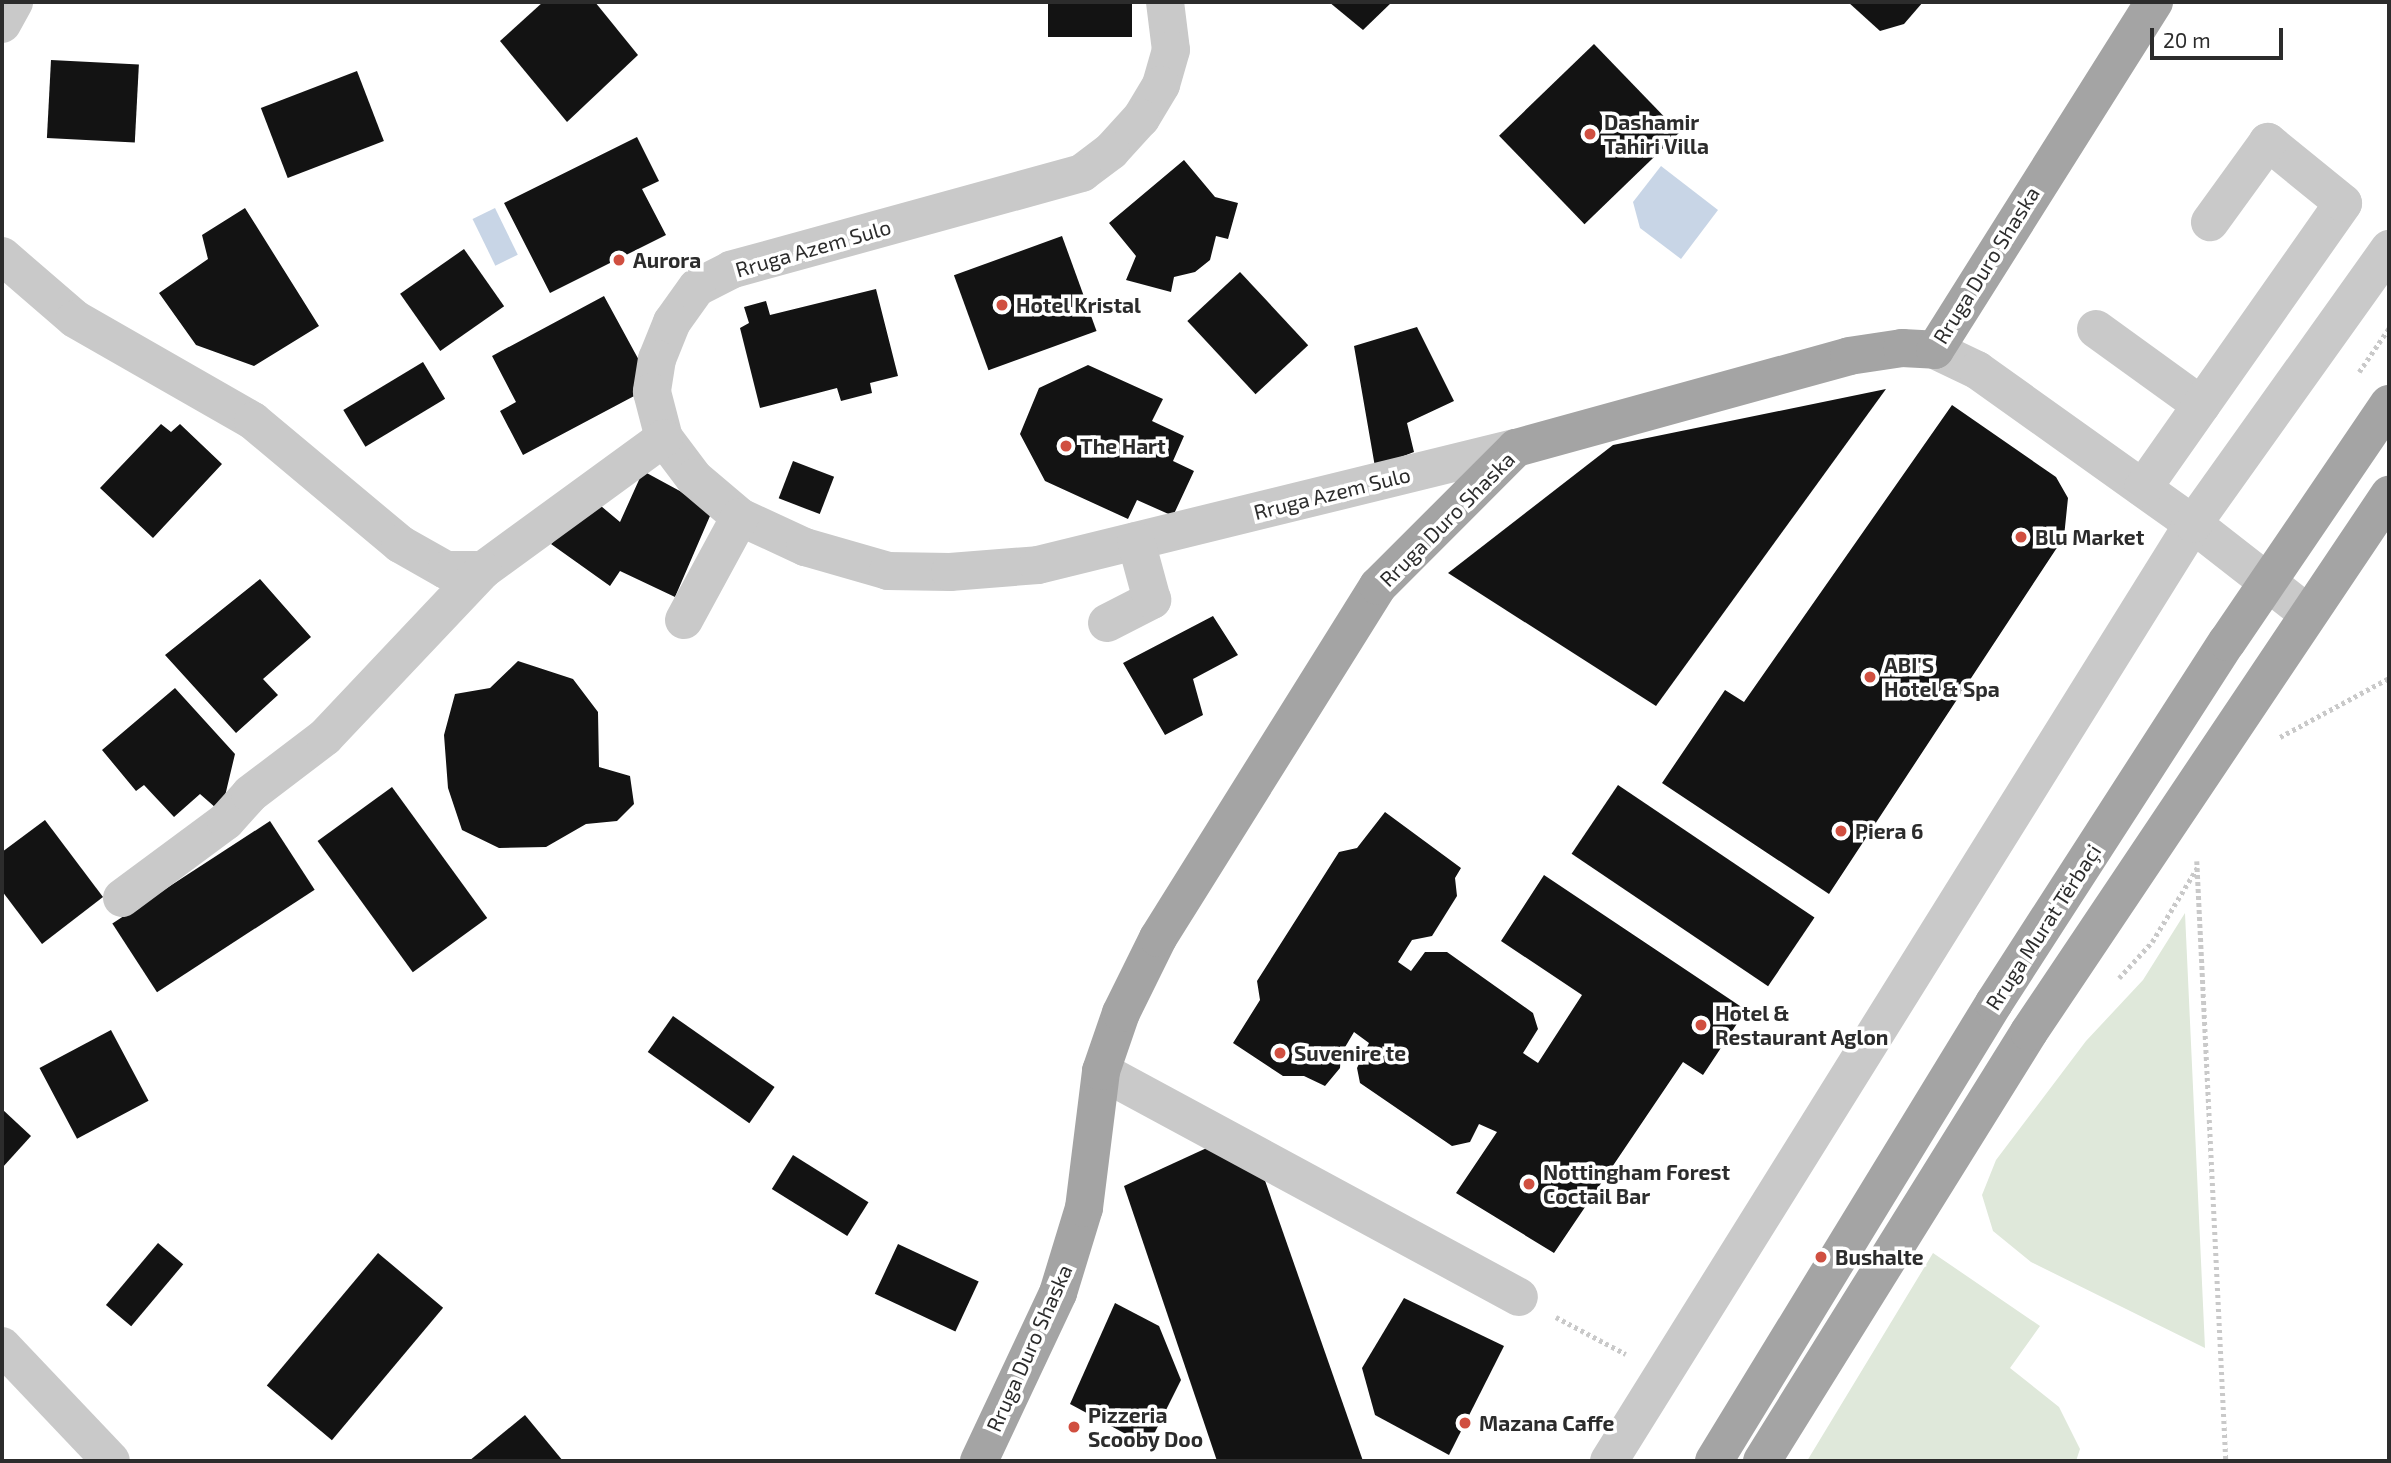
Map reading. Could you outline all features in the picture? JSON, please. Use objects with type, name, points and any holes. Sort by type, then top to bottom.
[{"type":"main road","name":"Rruga Duro Shaska","points":[[979,1461],[1058,1293],[1084,1208],[1101,1070],[1121,1013],[1158,938],[1378,586],[1516,448],[1849,356],[1902,348],[1935,351],[2154,2]]},
{"type":"main road","name":"Rruga Murat Tërbaçi","points":[[1714,1461],[1994,1003],[2267,584],[2389,404]]},
{"type":"main road","points":[[1762,1461],[2029,1032],[2389,495]]},
{"type":"street","points":[[2,24],[14,2]]},
{"type":"street","name":"Rruga Azem Sulo","points":[[1165,2],[1171,50],[1161,85],[1141,118],[1111,151],[1083,173],[731,270],[697,287],[672,321],[657,359],[652,392],[664,438],[694,478],[740,517],[805,547],[888,571],[950,572],[1038,565],[1516,448]]},
{"type":"street","points":[[2143,488],[2343,203],[2267,142],[2210,222]]},
{"type":"street","points":[[1609,1461],[2193,524],[2389,249]]},
{"type":"street","points":[[2,256],[75,319],[253,421],[400,544],[446,570],[483,570]]},
{"type":"street","points":[[2096,329],[2201,405]]},
{"type":"street","points":[[1935,351],[1978,370],[2193,524],[2308,614]]},
{"type":"street","points":[[122,898],[226,821],[250,794],[325,737],[483,570],[664,438]]},
{"type":"street","points":[[684,620],[740,517]]},
{"type":"street","points":[[1107,623],[1152,600],[1136,541]]},
{"type":"street","points":[[1101,1070],[1519,1297]]},
{"type":"street","points":[[2,1346],[111,1461]]},
{"type":"path","points":[[2266,744],[2389,678]]},
{"type":"path","points":[[2196,853],[2226,1461]]},
{"type":"path","points":[[1519,1297],[1664,1374]]},
{"type":"shaded area","points":[[2185,913],[2205,1348],[2031,1262],[1993,1231],[1982,1195],[1996,1160],[2086,1041],[2143,980]]},
{"type":"shaded area","points":[[1933,1253],[2040,1326],[2010,1368],[2059,1407],[2080,1449],[2076,1461],[1807,1461]]},
{"type":"water","points":[[1661,166],[1718,210],[1681,259],[1640,228],[1633,202]]},
{"type":"water","points":[[495,208],[518,255],[495,266],[473,219]]},
{"type":"building","points":[[543,2],[595,2],[638,55],[567,122],[500,41]]},
{"type":"building","points":[[1048,2],[1132,2],[1132,37],[1048,37]]},
{"type":"building","points":[[1329,2],[1392,2],[1363,30]]},
{"type":"building","points":[[1848,2],[1923,2],[1904,24],[1880,31]]},
{"type":"building","name":"Dashamir Tahiri Villa","points":[[1594,44],[1679,132],[1584,224],[1499,136]]},
{"type":"building","points":[[51,60],[139,65],[135,142],[47,138]]},
{"type":"building","points":[[357,71],[384,141],[288,178],[261,108]]},
{"type":"building","points":[[637,137],[659,181],[642,189],[666,235],[550,293],[504,203]]},
{"type":"building","points":[[1184,160],[1215,197],[1238,203],[1228,239],[1216,236],[1210,260],[1195,272],[1174,277],[1171,292],[1126,280],[1136,256],[1109,223]]},
{"type":"building","points":[[245,208],[319,326],[254,366],[196,345],[159,293],[208,259],[202,235]]},
{"type":"building","points":[[1062,236],[1097,331],[988,370],[954,275]]},
{"type":"building","points":[[464,249],[504,306],[440,351],[400,294]]},
{"type":"building","points":[[1240,272],[1308,345],[1256,394],[1187,321]]},
{"type":"building","points":[[876,289],[898,376],[870,383],[872,393],[841,401],[837,388],[760,408],[740,328],[749,323],[744,307],[766,301],[770,315]]},
{"type":"building","points":[[604,296],[653,386],[523,455],[500,411],[516,402],[492,356]]},
{"type":"building","points":[[1417,327],[1454,401],[1407,423],[1414,452],[1375,467],[1354,346]]},
{"type":"building","points":[[423,362],[445,399],[365,447],[343,410]]},
{"type":"building","points":[[1088,365],[1163,399],[1152,421],[1184,436],[1173,461],[1194,471],[1173,516],[1137,500],[1128,519],[1045,481],[1020,434],[1039,388]]},
{"type":"building","points":[[1886,389],[1656,706],[1448,573],[1613,445]]},
{"type":"building","points":[[1952,405],[2056,477],[2068,498],[2064,537],[1829,894],[1662,783],[1725,690],[1744,702]]},
{"type":"building","points":[[161,424],[171,432],[180,424],[222,464],[153,538],[100,488]]},
{"type":"building","points":[[793,461],[834,477],[820,514],[779,498]]},
{"type":"building","points":[[643,471],[713,509],[675,597],[620,571],[610,586],[551,544],[595,501],[620,522]]},
{"type":"building","points":[[260,579],[311,637],[263,679],[278,695],[236,733],[165,655]]},
{"type":"building","points":[[1213,616],[1238,655],[1193,679],[1203,715],[1165,735],[1123,663]]},
{"type":"building","points":[[518,661],[573,679],[598,712],[599,767],[630,776],[634,804],[617,821],[586,824],[546,847],[499,848],[462,830],[448,788],[444,735],[455,694],[490,688]]},
{"type":"building","points":[[175,688],[235,754],[225,796],[216,808],[200,794],[174,817],[144,785],[136,791],[102,750]]},
{"type":"building","points":[[1618,785],[1814,918],[1768,986],[1572,854]]},
{"type":"building","points":[[392,787],[487,918],[413,972],[318,841]]},
{"type":"building","points":[[1385,812],[1461,868],[1455,878],[1457,896],[1432,936],[1412,940],[1398,962],[1411,971],[1425,952],[1447,952],[1533,1013],[1538,1029],[1523,1053],[1538,1063],[1582,995],[1501,941],[1544,875],[1746,1010],[1703,1075],[1683,1062],[1554,1253],[1456,1193],[1497,1132],[1479,1124],[1470,1142],[1452,1146],[1360,1083],[1357,1068],[1369,1043],[1354,1032],[1341,1054],[1340,1068],[1325,1086],[1304,1076],[1283,1076],[1233,1043],[1260,1000],[1257,981],[1339,852],[1357,848]]},
{"type":"building","points":[[45,820],[103,897],[42,944],[2,891],[2,852]]},
{"type":"building","points":[[270,821],[315,890],[157,992],[112,923]]},
{"type":"building","points":[[673,1016],[775,1087],[749,1123],[648,1052]]},
{"type":"building","points":[[111,1030],[149,1101],[77,1139],[39,1068]]},
{"type":"building","points":[[2,1109],[31,1136],[2,1168]]},
{"type":"building","points":[[1211,1146],[1262,1172],[1363,1461],[1217,1461],[1124,1186]]},
{"type":"building","points":[[793,1155],[868,1202],[847,1236],[772,1189]]},
{"type":"building","points":[[158,1243],[183,1264],[131,1326],[106,1305]]},
{"type":"building","points":[[898,1244],[979,1282],[955,1331],[875,1294]]},
{"type":"building","points":[[378,1253],[443,1308],[332,1440],[267,1386]]},
{"type":"building","points":[[1404,1298],[1504,1346],[1449,1455],[1375,1415],[1362,1368]]},
{"type":"building","points":[[1115,1303],[1159,1326],[1181,1380],[1148,1446],[1070,1404]]},
{"type":"building","points":[[525,1415],[563,1461],[469,1461]]},
{"type":"place","name":"Dashamir Tahiri Villa","points":[[1590,134]]},
{"type":"place","name":"Aurora","points":[[619,260]]},
{"type":"place","name":"Hotel Kristal","points":[[1002,305]]},
{"type":"place","name":"The Hart","points":[[1066,446]]},
{"type":"place","name":"Blu Market","points":[[2021,537]]},
{"type":"place","name":"ABI'S Hotel & Spa","points":[[1870,677]]},
{"type":"place","name":"Piera 6","points":[[1841,831]]},
{"type":"place","name":"Hotel & Restaurant Aglon","points":[[1701,1025]]},
{"type":"place","name":"Suvenire te","points":[[1280,1053]]},
{"type":"place","name":"Nottingham Forest Coctail Bar","points":[[1529,1184]]},
{"type":"place","name":"Bushalte","points":[[1821,1257]]},
{"type":"place","name":"Mazana Caffe","points":[[1465,1423]]},
{"type":"place","name":"Pizzeria Scooby Doo","points":[[1074,1427]]}]
